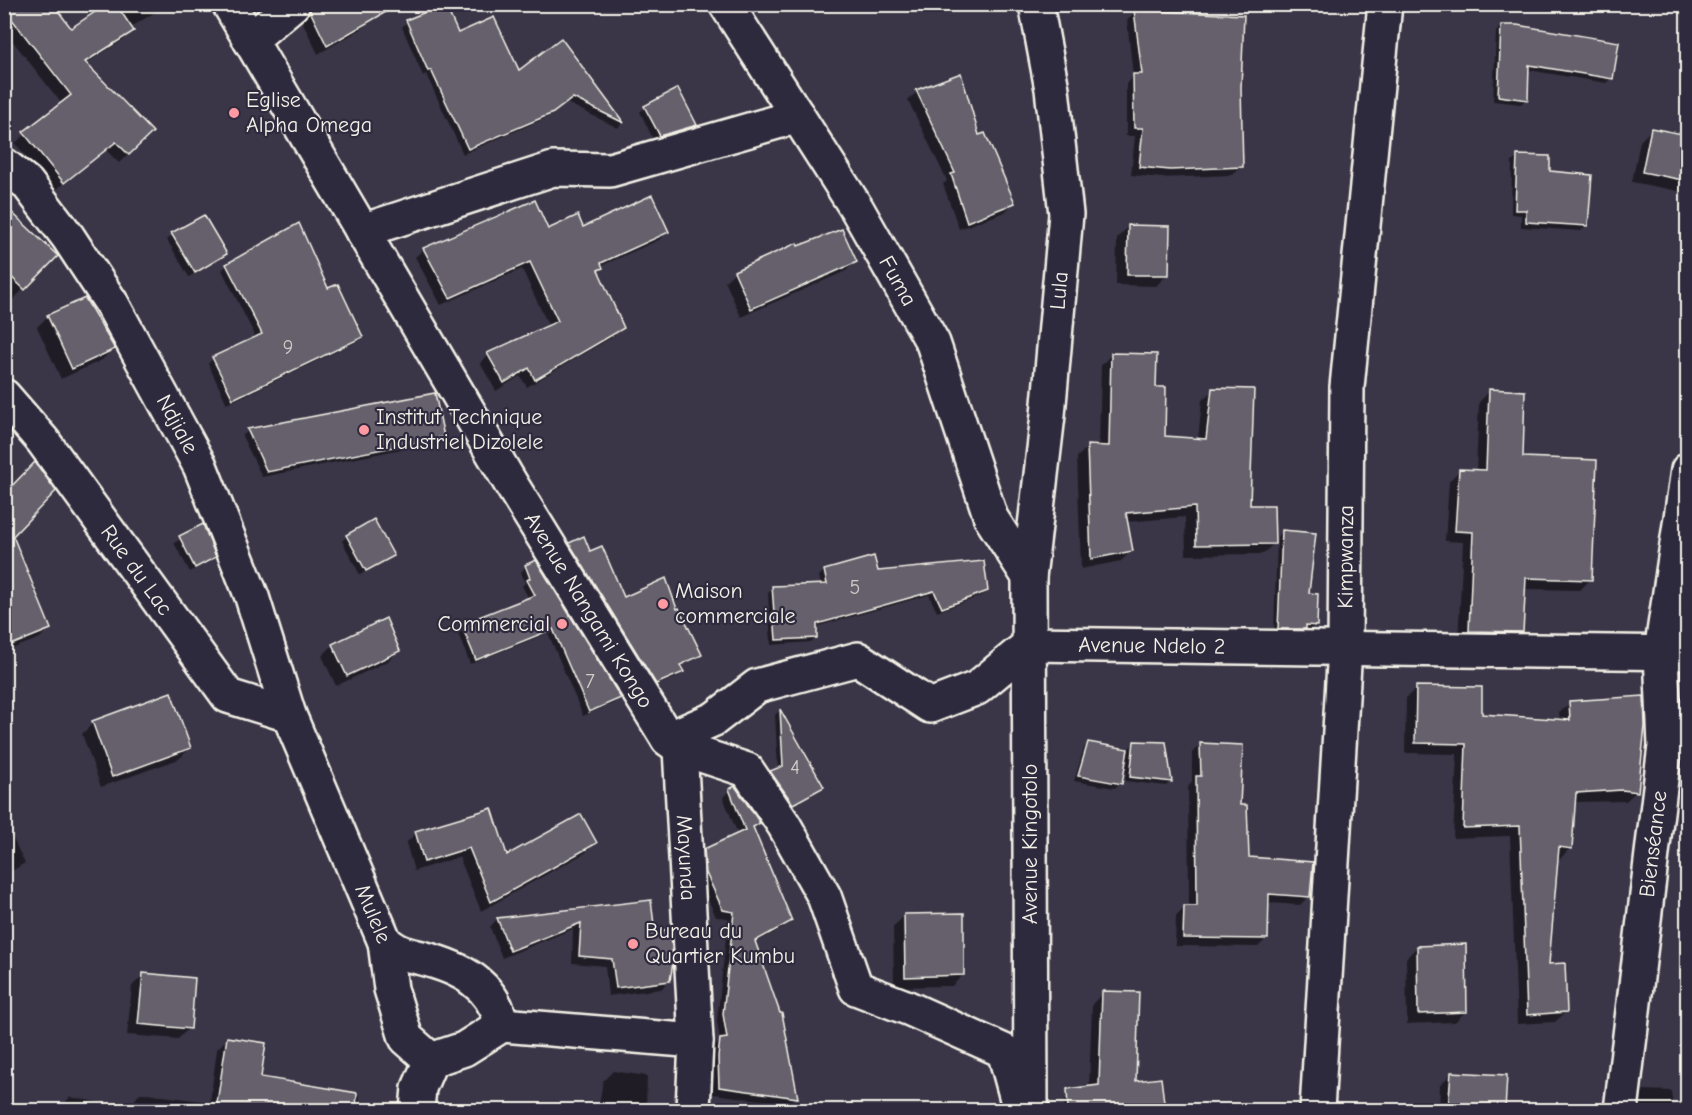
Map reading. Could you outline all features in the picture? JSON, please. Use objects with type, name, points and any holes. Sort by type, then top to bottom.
[{"type":"street","name":"Avenue Nangami Kongo","points":[[230,4],[511,484],[674,744]]},
{"type":"street","points":[[250,40],[293,4]]},
{"type":"street","name":"Fuma","points":[[726,4],[857,209],[933,343],[991,518],[1029,577]]},
{"type":"street","name":"Lula","points":[[1029,577],[1049,403],[1066,214],[1052,89],[1036,4]]},
{"type":"street","name":"Kimpwanza","points":[[1317,1110],[1345,648],[1347,387],[1385,4]]},
{"type":"street","points":[[362,231],[553,168],[610,170],[798,116]]},
{"type":"street","name":"Ndjiale","points":[[4,165],[27,183],[68,237],[112,304],[200,466],[252,597],[289,715]]},
{"type":"street","name":"Rue du Lac","points":[[4,396],[43,441],[228,696],[289,715]]},
{"type":"street","name":"Bienséance","points":[[1621,1110],[1665,746],[1688,470]]},
{"type":"street","name":"Avenue Kingotolo","points":[[1029,577],[1031,1110]]},
{"type":"street","points":[[674,744],[714,719],[757,687],[858,659],[930,706],[977,688],[1030,644]]},
{"type":"street","name":"Avenue Ndelo 2","points":[[1030,644],[1674,653]]},
{"type":"street","name":"Mulele","points":[[289,715],[385,942],[391,989],[406,1038],[432,1060]]},
{"type":"street","points":[[674,744],[747,770],[784,825],[824,896],[856,988],[908,1008],[1004,1051],[1020,1110]]},
{"type":"street","name":"Mayunda","points":[[674,744],[696,1041],[693,1110]]},
{"type":"street","points":[[385,942],[400,954],[424,959],[469,976],[486,989],[498,1007],[502,1025]]},
{"type":"street","points":[[417,1110],[420,1088],[432,1060],[464,1049],[502,1025],[696,1041]]},
{"type":"building","points":[[4,4],[53,4],[71,28],[107,4],[116,4],[134,31],[85,62],[153,132],[129,155],[116,142],[64,183],[23,132],[71,95],[4,9]]},
{"type":"building","points":[[311,4],[400,4],[327,46],[310,11]]},
{"type":"building","points":[[445,4],[458,33],[494,17],[519,70],[561,38],[624,123],[573,98],[553,113],[468,149],[431,70],[428,71],[406,20]]},
{"type":"building","points":[[1134,10],[1244,15],[1241,88],[1243,167],[1170,170],[1139,167],[1143,128],[1134,128],[1133,74],[1142,74]]},
{"type":"building","points":[[1501,25],[1517,25],[1619,42],[1613,79],[1529,65],[1528,100],[1498,96]]},
{"type":"building","points":[[961,73],[979,135],[985,133],[1015,203],[967,222],[951,174],[955,173],[916,90]]},
{"type":"building","points":[[678,88],[697,125],[660,136],[644,106]]},
{"type":"building","points":[[1651,128],[1688,135],[1688,181],[1642,172]]},
{"type":"building","points":[[1517,155],[1550,156],[1550,171],[1592,175],[1588,226],[1526,222],[1526,210],[1515,210]]},
{"type":"building","points":[[652,195],[669,232],[601,263],[603,268],[598,270],[624,328],[535,380],[529,368],[504,383],[487,353],[558,321],[530,262],[450,298],[423,248],[535,200],[548,229],[578,215],[583,227]]},
{"type":"building","points":[[4,205],[58,256],[25,290],[4,270]]},
{"type":"building","points":[[204,215],[227,254],[195,273],[171,233]]},
{"type":"building","points":[[299,223],[328,288],[338,284],[363,337],[233,399],[212,357],[262,334],[226,264]]},
{"type":"building","points":[[1128,225],[1170,226],[1169,275],[1127,275]]},
{"type":"building","points":[[842,229],[857,262],[751,309],[734,271],[797,243],[798,246]]},
{"type":"building","points":[[85,298],[115,349],[72,369],[47,315]]},
{"type":"building","points":[[1111,353],[1157,354],[1156,387],[1166,387],[1165,436],[1206,439],[1212,388],[1254,389],[1250,505],[1274,505],[1275,544],[1196,545],[1195,507],[1126,513],[1133,551],[1091,559],[1087,445],[1109,446]]},
{"type":"building","points":[[1489,389],[1525,391],[1523,457],[1597,460],[1592,580],[1526,578],[1523,632],[1469,631],[1473,532],[1455,531],[1459,469],[1486,470]]},
{"type":"building","name":"Institut Technique Industriel Dizolele","points":[[435,393],[444,437],[267,472],[247,429]]},
{"type":"building","points":[[35,462],[56,491],[13,536],[51,629],[11,645],[4,628],[4,494]]},
{"type":"building","points":[[374,519],[394,556],[366,571],[346,535]]},
{"type":"building","points":[[203,524],[216,557],[195,568],[179,536]]},
{"type":"building","points":[[1282,530],[1316,533],[1309,593],[1318,594],[1317,626],[1306,625],[1306,629],[1278,629]]},
{"type":"building","points":[[584,536],[590,551],[602,546],[624,597],[666,578],[677,609],[679,608],[702,655],[680,665],[684,672],[656,684],[569,543]]},
{"type":"building","points":[[874,556],[878,571],[984,561],[988,591],[942,608],[934,591],[817,624],[817,638],[776,640],[772,586],[827,584],[824,570]]},
{"type":"building","points":[[536,560],[621,698],[589,712],[553,629],[476,660],[461,624],[535,595],[527,580],[530,578],[525,565]]},
{"type":"building","points":[[386,618],[400,651],[347,676],[332,644]]},
{"type":"building","points":[[1416,686],[1482,687],[1482,714],[1570,720],[1569,701],[1644,696],[1645,726],[1638,792],[1622,790],[1576,793],[1572,849],[1559,847],[1549,964],[1565,963],[1567,1012],[1527,1015],[1520,826],[1463,828],[1466,744],[1415,743]]},
{"type":"building","points":[[171,692],[191,748],[112,777],[92,721]]},
{"type":"building","points":[[780,709],[824,787],[793,804],[770,771],[783,766]]},
{"type":"building","points":[[1134,741],[1166,742],[1172,782],[1130,777]]},
{"type":"building","points":[[1088,742],[1128,749],[1122,784],[1078,776]]},
{"type":"building","points":[[1200,743],[1243,745],[1240,805],[1247,805],[1249,857],[1313,862],[1310,897],[1269,894],[1268,939],[1183,938],[1184,906],[1197,906],[1196,776],[1201,776]]},
{"type":"building","points":[[735,786],[760,823],[753,827],[792,921],[755,941],[780,1013],[782,1013],[798,1098],[719,1087],[720,1039],[727,1038],[723,1014],[734,912],[723,910],[706,873],[704,849],[745,830],[729,789]]},
{"type":"building","points":[[492,808],[507,855],[581,814],[597,843],[491,902],[469,848],[424,862],[415,831]]},
{"type":"building","points":[[651,900],[655,933],[671,928],[673,962],[670,981],[616,988],[612,959],[579,956],[581,923],[510,951],[497,918]]},
{"type":"building","points":[[964,913],[964,975],[905,977],[904,914]]},
{"type":"building","points":[[1466,944],[1467,1012],[1418,1014],[1417,946]]},
{"type":"building","points":[[143,973],[195,978],[191,1029],[138,1024]]},
{"type":"building","points":[[1102,991],[1139,992],[1136,1081],[1161,1078],[1165,1110],[1068,1110],[1067,1089],[1099,1085]]},
{"type":"building","points":[[227,1037],[266,1043],[261,1077],[357,1093],[356,1110],[216,1110]]},
{"type":"building","points":[[1451,1072],[1507,1075],[1505,1110],[1448,1110]]},
{"type":"place","name":"Eglise Alpha Omega","points":[[234,113]]},
{"type":"place","name":"Institut Technique Industriel Dizolele","points":[[364,430]]},
{"type":"place","name":"Maison commerciale","points":[[663,604]]},
{"type":"place","name":"Commercial","points":[[562,624]]},
{"type":"place","name":"Bureau du Quartier Kumbu","points":[[633,944]]}]
